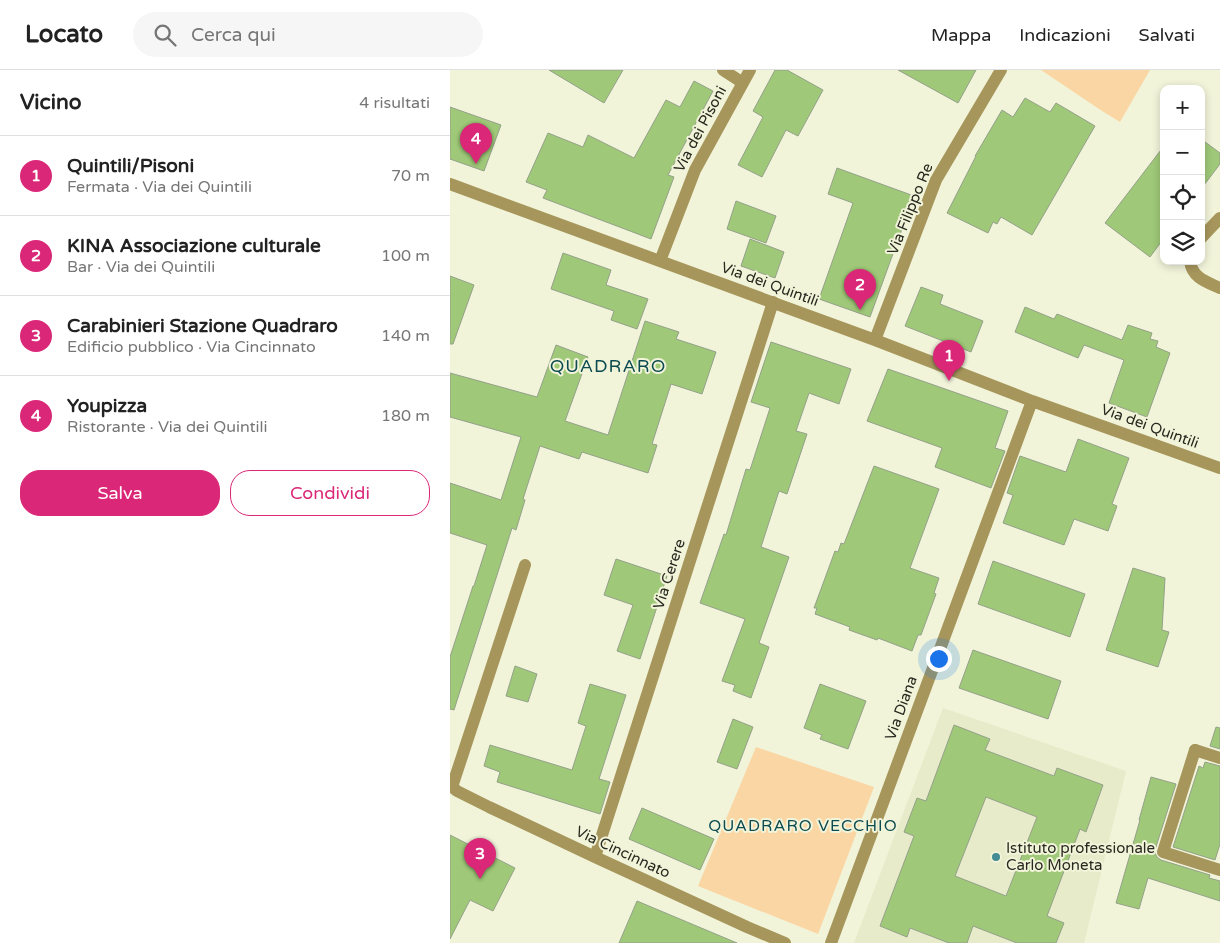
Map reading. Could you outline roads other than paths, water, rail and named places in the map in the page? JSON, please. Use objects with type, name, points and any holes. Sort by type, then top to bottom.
[{"type":"street","points":[[723,70],[743,83]]},
{"type":"street","name":"Via dei Pisoni","points":[[660,261],[694,170],[750,70]]},
{"type":"street","name":"Via Filippo Re","points":[[875,340],[936,180],[1002,70]]},
{"type":"street","name":"Via dei Quintili","points":[[450,184],[875,340],[1032,401],[1220,468]]},
{"type":"street","points":[[1205,234],[1220,218]]},
{"type":"street","points":[[1191,265],[1192,270],[1201,280],[1220,288]]},
{"type":"street","name":"Via Cerere","points":[[595,857],[773,302]]},
{"type":"street","name":"Via Diana","points":[[831,943],[1032,401]]},
{"type":"street","points":[[451,786],[525,565]]},
{"type":"street","points":[[1220,758],[1195,750],[1163,852],[1220,870]]},
{"type":"street","name":"Via Cincinnato","points":[[451,786],[489,807],[595,857],[786,943]]},
{"type":"place","name":"Youpizza","points":[[476,164]]},
{"type":"place","name":"KINA Associazione culturale","points":[[860,310]]},
{"type":"place","name":"Quintili/Pisoni","points":[[949,381]]},
{"type":"place","name":"Istituto professionale Carlo Moneta","points":[[996,857]]},
{"type":"place","name":"Carabinieri Stazione Quadraro","points":[[480,879]]},
{"type":"district","name":"QUADRARO","points":[[608,366]]},
{"type":"district","name":"QUADRARO VECCHIO","points":[[803,825]]}]
